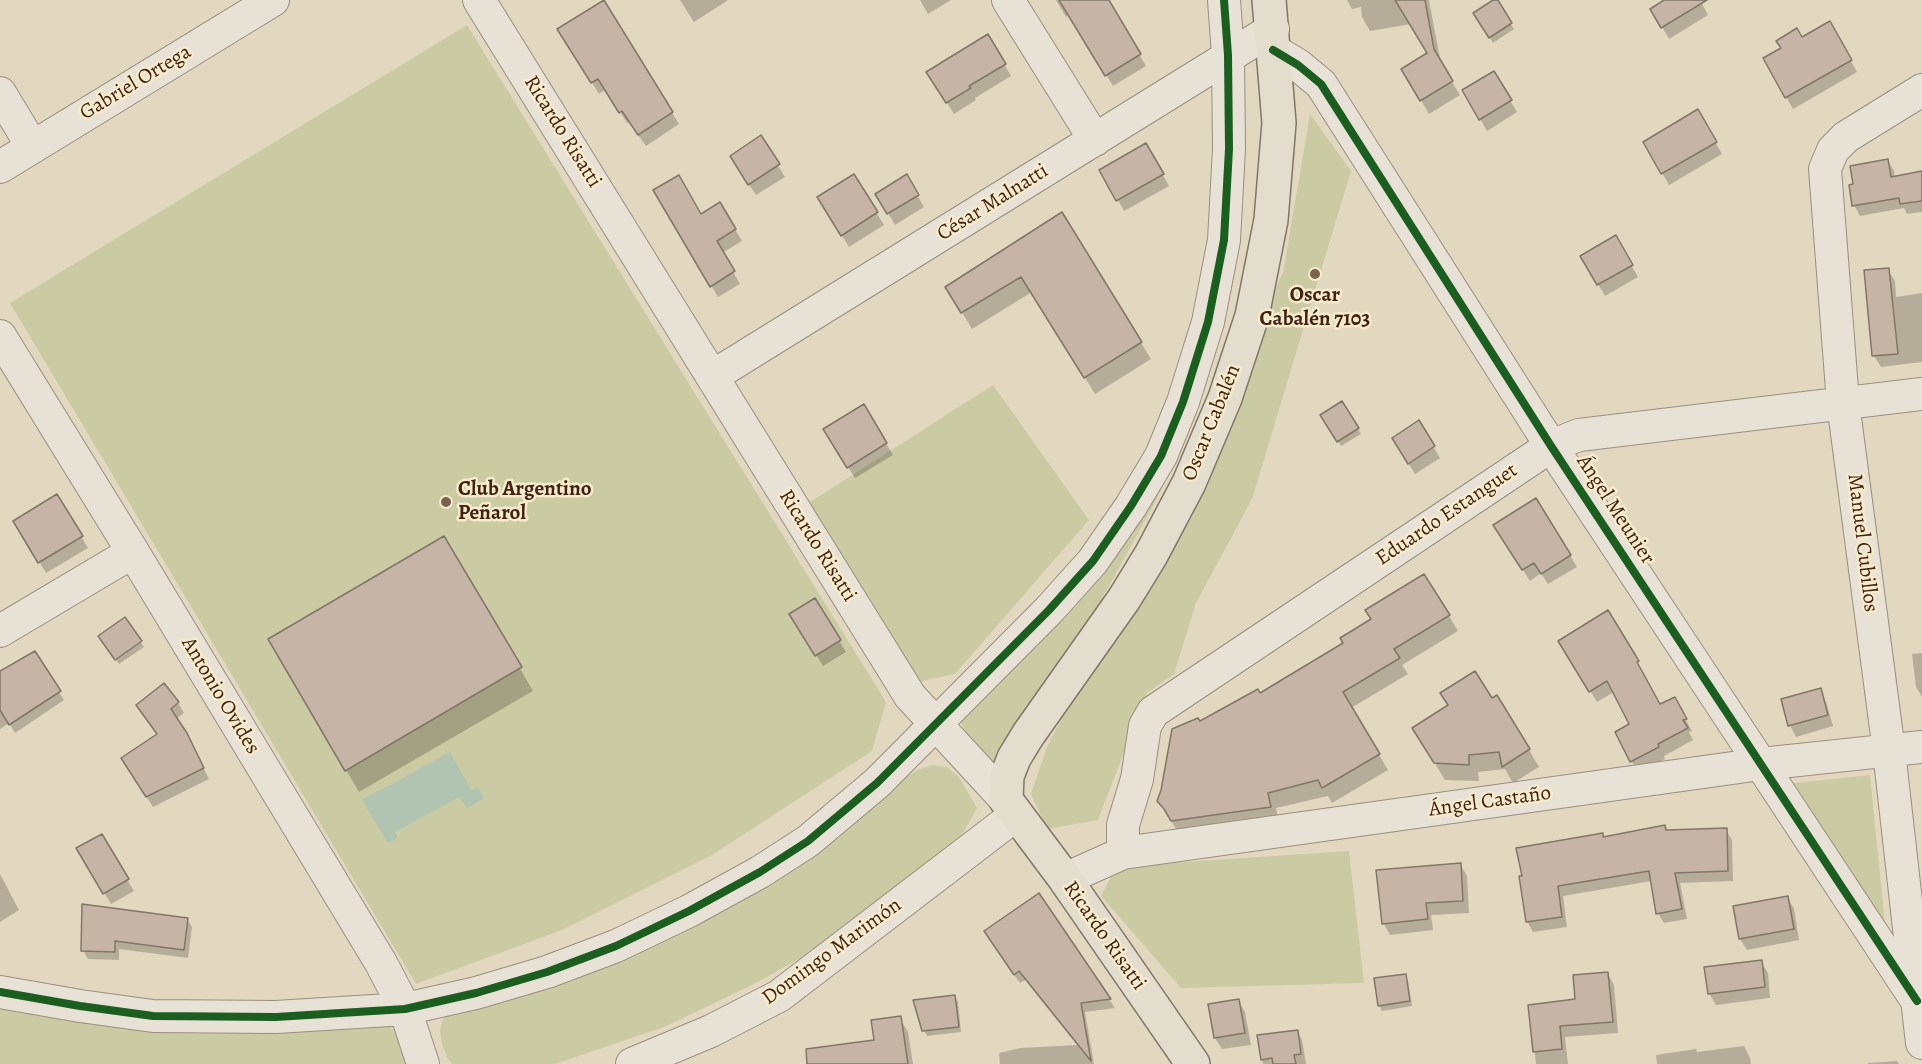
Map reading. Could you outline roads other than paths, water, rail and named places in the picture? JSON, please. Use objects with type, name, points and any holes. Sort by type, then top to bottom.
[{"type":"main road","name":"Oscar Cabalén","points":[[1012,807],[1007,776],[1014,758],[1124,599],[1151,555],[1189,483],[1225,398],[1252,316],[1271,220],[1279,123],[1272,26]]},
{"type":"main road","name":"Ricardo Risatti","points":[[1012,807],[1065,879],[1193,1064]]},
{"type":"street","name":"Gabriel Ortega","points":[[0,167],[273,0]]},
{"type":"street","name":"Ricardo Risatti","points":[[479,0],[910,696],[1012,807]]},
{"type":"street","points":[[1008,0],[1095,140]]},
{"type":"street","points":[[0,992],[153,1016],[276,1017],[405,1008],[476,993],[547,972],[616,946],[689,911],[760,872],[808,841],[877,783],[1049,610],[1093,561],[1131,506],[1161,456],[1183,402],[1208,322],[1224,240],[1229,149],[1228,55],[1224,0]]},
{"type":"street","name":"César Malnatti","points":[[713,376],[1095,140],[1272,26]]},
{"type":"street","name":"Ángel Meunier","points":[[1272,26],[1298,65],[1321,84],[1551,446],[1917,1001]]},
{"type":"street","name":"Manuel Cubillos","points":[[1922,90],[1846,136],[1833,150],[1825,169],[1843,403],[1889,751],[1922,1043]]},
{"type":"street","points":[[0,93],[32,146]]},
{"type":"street","name":"Antonio Ovides","points":[[0,336],[381,963],[405,1008],[423,1064]]},
{"type":"street","name":"Eduardo Estanguet","points":[[1123,853],[1123,825],[1137,779],[1145,726],[1153,712],[1551,446],[1579,435],[1922,394]]},
{"type":"street","points":[[0,631],[133,552]]},
{"type":"street","name":"Ángel Castaño","points":[[1065,879],[1123,853],[1761,764],[1922,747]]},
{"type":"street","name":"Domingo Marimón","points":[[632,1064],[711,1031],[779,996],[1012,807]]},
{"type":"place","name":"Oscar Cabalén 7103","points":[[1315,274]]},
{"type":"place","name":"Club Argentino Peñarol","points":[[446,502]]}]
